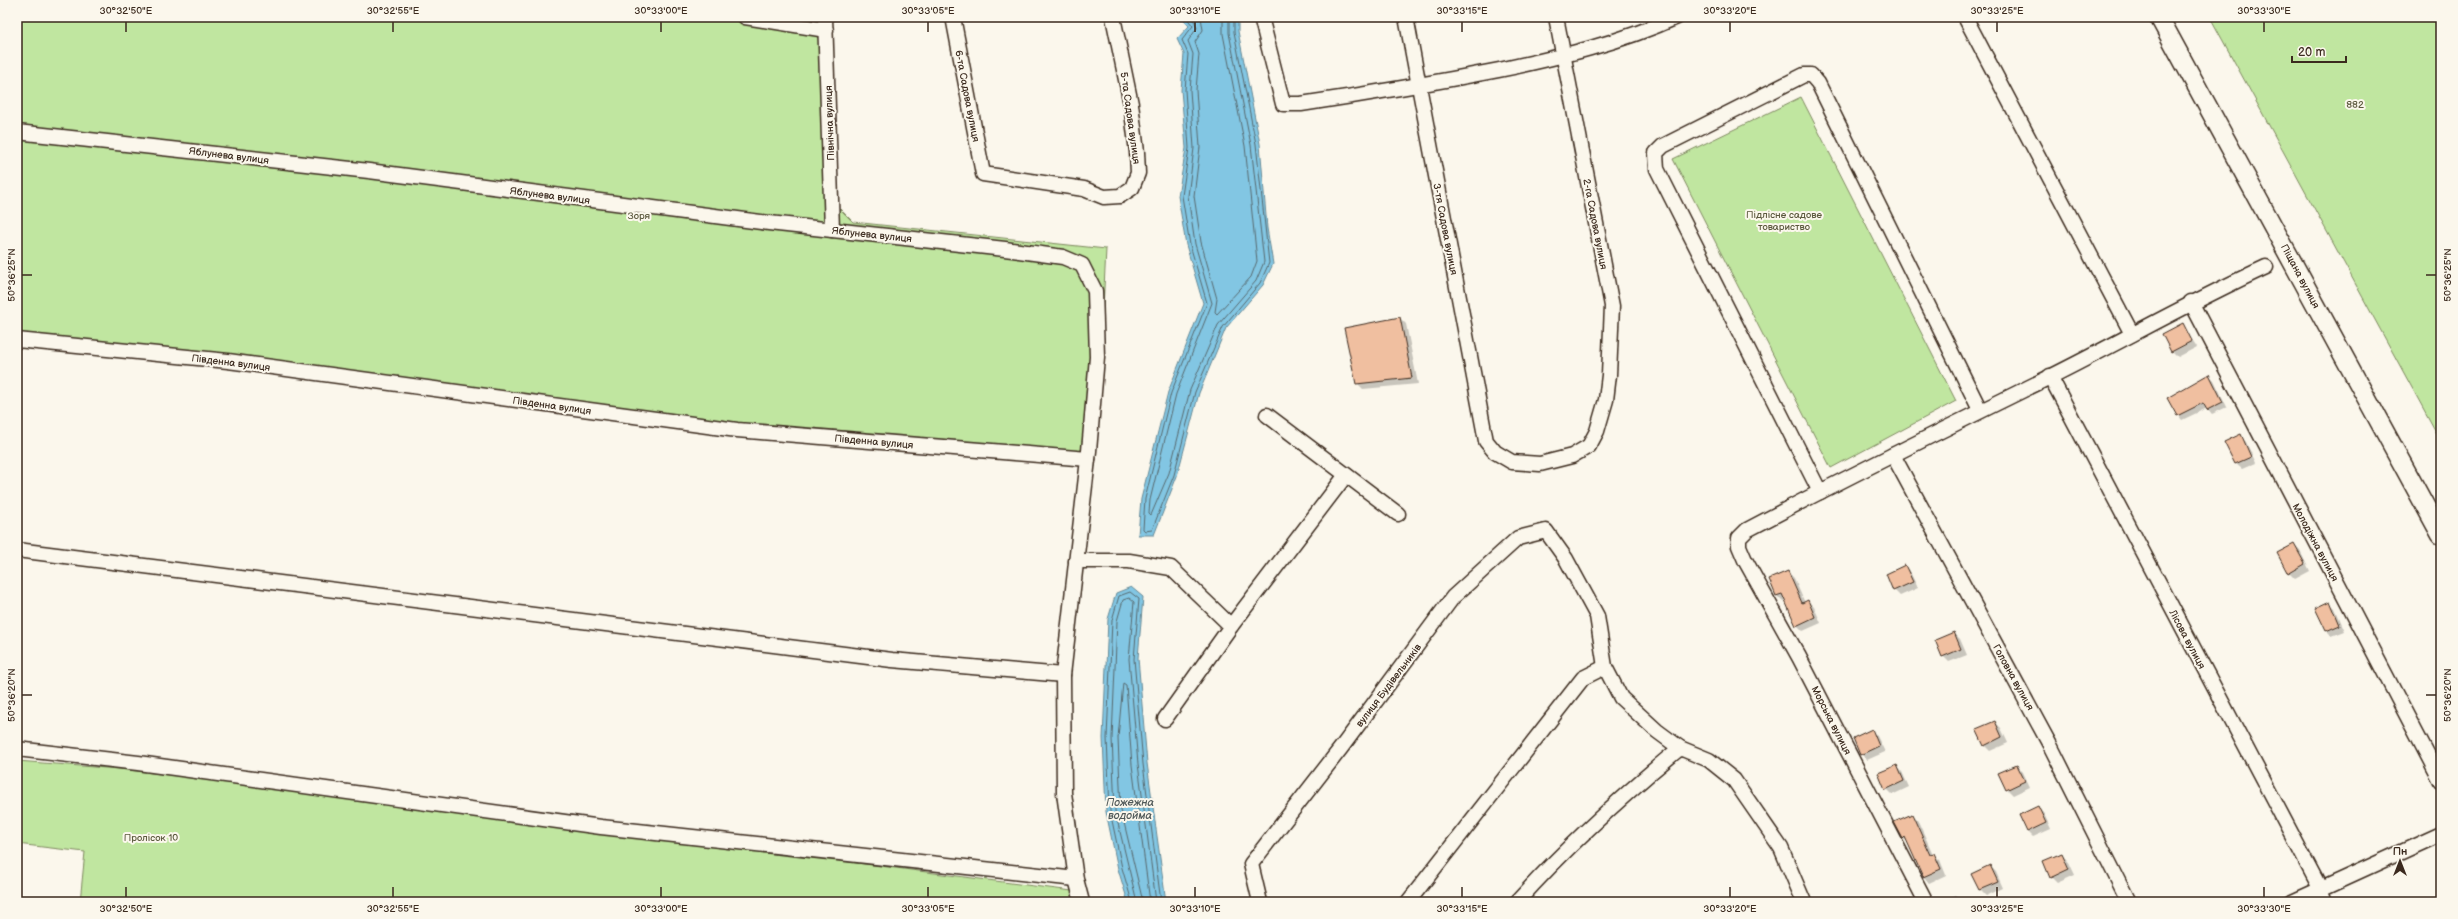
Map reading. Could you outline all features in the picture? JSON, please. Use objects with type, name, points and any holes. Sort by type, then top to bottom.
[{"type":"street","points":[[745,17],[826,24]]},
{"type":"street","name":"6-та Садова вулиця","points":[[954,17],[983,174],[1084,189],[1104,197]]},
{"type":"street","name":"5-та Садова вулиця","points":[[1104,197],[1120,196],[1132,188],[1138,173],[1131,104],[1113,17]]},
{"type":"street","points":[[1262,17],[1283,104],[1301,104],[1419,86],[1564,56],[1643,33],[1677,17]]},
{"type":"street","name":"3-тя Садова вулиця","points":[[1406,17],[1486,440]]},
{"type":"street","name":"2-га Садова вулиця","points":[[1486,440],[1495,452],[1512,462],[1540,464],[1572,456],[1589,446],[1597,431],[1606,400],[1609,375],[1612,306],[1556,17]]},
{"type":"street","points":[[1965,17],[2132,334]]},
{"type":"street","name":"Піщана вулиця","points":[[2159,17],[2441,535]]},
{"type":"street","name":"Північна вулиця","points":[[826,24],[832,230]]},
{"type":"street","points":[[1980,410],[1818,83],[1811,75],[1804,75],[1663,146],[1656,153],[1657,169],[1820,492],[2050,376],[2191,302],[2266,267]]},
{"type":"street","name":"Яблунева вулиця","points":[[17,132],[369,171],[832,230],[1005,249],[1063,257],[1082,265],[1095,291],[1097,357],[1088,459]]},
{"type":"street","name":"Молодіжна вулиця","points":[[2191,302],[2441,781]]},
{"type":"street","name":"Південна вулиця","points":[[17,340],[228,361],[737,430],[1088,459]]},
{"type":"street","name":"Лісова вулиця","points":[[2050,376],[2320,888],[2325,902]]},
{"type":"street","points":[[1267,415],[1398,514]]},
{"type":"street","name":"Головна вулиця","points":[[1893,455],[2050,745],[2129,902]]},
{"type":"street","points":[[1082,902],[1076,879],[1064,793],[1062,675],[1088,459]]},
{"type":"street","points":[[1165,719],[1231,626],[1346,475]]},
{"type":"street","name":"Морська вулиця","points":[[1820,492],[1747,530],[1738,538],[1739,546],[1745,560],[1799,657],[1926,902]]},
{"type":"street","name":"вулиця Будівельників","points":[[1260,902],[1250,864],[1341,748],[1453,597],[1518,538],[1546,531],[1566,559],[1597,616],[1605,667]]},
{"type":"street","points":[[17,550],[892,660],[1062,675]]},
{"type":"street","points":[[1076,562],[1128,562],[1171,568],[1231,626]]},
{"type":"street","points":[[1408,902],[1583,678],[1605,667],[1621,698],[1657,731],[1680,748],[1710,760],[1734,780],[1781,848],[1804,902]]},
{"type":"street","points":[[1517,902],[1553,861],[1634,787],[1680,748]]},
{"type":"street","points":[[17,749],[138,763],[601,827],[1076,879]]},
{"type":"street","points":[[2292,902],[2441,834]]},
{"type":"green space","name":"Зоря","points":[[17,17],[831,17],[838,207],[853,222],[1106,249],[1095,467],[17,344]]},
{"type":"green space","name":"882","points":[[2210,17],[2441,17],[2441,441]]},
{"type":"green space","name":"Підлісне садове товариство","points":[[1801,97],[1956,401],[1831,468],[1673,159]]},
{"type":"green space","name":"Пролісок 10","points":[[17,761],[119,769],[336,795],[1072,891],[1075,902],[80,902],[85,852],[17,844]]},
{"type":"water","points":[[1181,17],[1238,17],[1238,31],[1260,144],[1267,228],[1273,264],[1263,285],[1226,328],[1199,393],[1177,476],[1154,535],[1138,535],[1141,499],[1168,392],[1203,303],[1186,245],[1178,196],[1186,148],[1181,90],[1184,54],[1177,39],[1189,26]]},
{"type":"water","name":"Пожежна водойма","points":[[1131,587],[1143,597],[1138,658],[1147,763],[1166,902],[1128,902],[1118,869],[1106,812],[1103,738],[1108,619],[1116,593]]},
{"type":"building","points":[[1400,317],[1412,378],[1356,384],[1344,328]]},
{"type":"building","points":[[2183,323],[2192,341],[2171,352],[2162,334]]},
{"type":"building","points":[[2209,374],[2223,402],[2207,410],[2203,403],[2177,416],[2167,398]]},
{"type":"building","points":[[2241,434],[2251,457],[2235,464],[2224,442]]},
{"type":"building","points":[[2294,544],[2305,564],[2288,574],[2277,553]]},
{"type":"building","points":[[1905,565],[1913,582],[1893,591],[1886,574]]},
{"type":"building","points":[[1788,571],[1802,603],[1808,600],[1815,617],[1796,626],[1782,594],[1776,596],[1769,579]]},
{"type":"building","points":[[2330,601],[2340,625],[2326,631],[2315,608]]},
{"type":"building","points":[[1954,632],[1961,649],[1942,657],[1935,640]]},
{"type":"building","points":[[1995,721],[2002,737],[1984,746],[1976,729]]},
{"type":"building","points":[[1872,729],[1879,746],[1860,755],[1853,738]]},
{"type":"building","points":[[1897,765],[1904,781],[1885,790],[1878,773]]},
{"type":"building","points":[[2017,765],[2025,781],[2006,790],[1998,773]]},
{"type":"building","points":[[2038,806],[2046,823],[2027,832],[2019,815]]},
{"type":"building","points":[[1912,814],[1930,854],[1934,853],[1941,869],[1923,877],[1905,837],[1903,839],[1894,822]]},
{"type":"building","points":[[2062,853],[2069,869],[2050,878],[2043,861]]},
{"type":"building","points":[[1990,865],[1998,882],[1979,890],[1971,874]]}]
